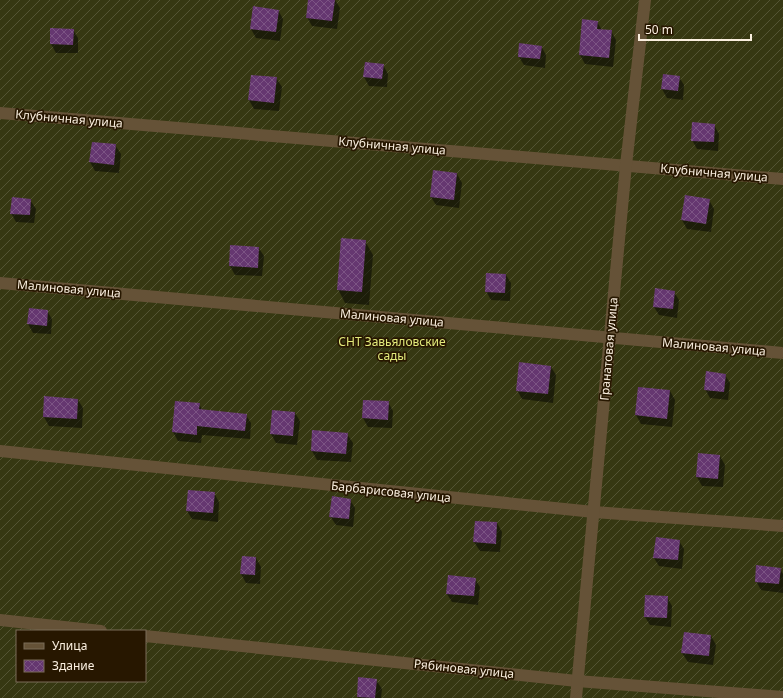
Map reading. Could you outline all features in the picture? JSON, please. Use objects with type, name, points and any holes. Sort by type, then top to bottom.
[{"type":"street","name":"Гранатовая улица","points":[[576,698],[626,165],[645,0]]},
{"type":"street","name":"Клубничная улица","points":[[0,113],[783,179]]},
{"type":"street","name":"Малиновая улица","points":[[0,283],[783,353]]},
{"type":"street","name":"Барбарисовая улица","points":[[0,451],[594,512],[783,526]]},
{"type":"street","points":[[0,620],[92,630]]},
{"type":"street","name":"Рябиновая улица","points":[[146,636],[577,680],[783,697]]},
{"type":"green space","name":"СНТ Завьяловские сады","points":[[0,0],[783,0],[783,698],[0,698]]},
{"type":"building","points":[[308,0],[335,0],[332,21],[306,18]]},
{"type":"building","points":[[253,6],[279,10],[276,32],[250,29]]},
{"type":"building","points":[[582,19],[598,21],[597,29],[612,30],[609,58],[579,55]]},
{"type":"building","points":[[50,28],[74,29],[73,45],[50,44]]},
{"type":"building","points":[[519,43],[542,46],[540,59],[518,57]]},
{"type":"building","points":[[365,62],[384,64],[382,79],[363,77]]},
{"type":"building","points":[[663,74],[680,76],[678,91],[661,89]]},
{"type":"building","points":[[251,75],[277,77],[274,103],[248,100]]},
{"type":"building","points":[[692,122],[715,124],[714,142],[691,141]]},
{"type":"building","points":[[92,142],[116,144],[114,165],[89,162]]},
{"type":"building","points":[[433,170],[457,173],[454,200],[430,197]]},
{"type":"building","points":[[685,195],[710,199],[706,224],[681,220]]},
{"type":"building","points":[[12,197],[31,199],[30,215],[10,214]]},
{"type":"building","points":[[341,238],[366,240],[362,292],[337,290]]},
{"type":"building","points":[[230,245],[259,247],[258,268],[229,266]]},
{"type":"building","points":[[486,273],[506,274],[505,293],[485,292]]},
{"type":"building","points":[[655,288],[675,291],[673,309],[653,307]]},
{"type":"building","points":[[29,308],[48,310],[47,326],[27,324]]},
{"type":"building","points":[[519,362],[551,366],[548,394],[516,391]]},
{"type":"building","points":[[706,371],[726,374],[724,392],[704,390]]},
{"type":"building","points":[[638,387],[670,390],[667,419],[635,415]]},
{"type":"building","points":[[44,396],[78,399],[77,419],[43,417]]},
{"type":"building","points":[[363,400],[389,401],[388,420],[362,418]]},
{"type":"building","points":[[175,401],[200,403],[199,409],[247,414],[245,431],[197,426],[197,435],[172,432]]},
{"type":"building","points":[[272,410],[295,412],[293,436],[270,434]]},
{"type":"building","points":[[312,430],[348,433],[346,454],[311,451]]},
{"type":"building","points":[[698,453],[720,455],[718,479],[696,477]]},
{"type":"building","points":[[188,490],[215,492],[213,513],[186,511]]},
{"type":"building","points":[[332,496],[351,499],[349,519],[329,517]]},
{"type":"building","points":[[475,521],[497,522],[496,544],[473,542]]},
{"type":"building","points":[[656,537],[680,540],[678,560],[653,558]]},
{"type":"building","points":[[242,556],[256,557],[255,575],[240,574]]},
{"type":"building","points":[[756,565],[781,568],[779,584],[755,582]]},
{"type":"building","points":[[448,575],[476,578],[474,596],[446,594]]},
{"type":"building","points":[[645,595],[668,596],[667,618],[644,617]]},
{"type":"building","points":[[684,632],[711,635],[709,656],[681,653]]},
{"type":"building","points":[[358,677],[377,679],[375,698],[357,697]]}]
